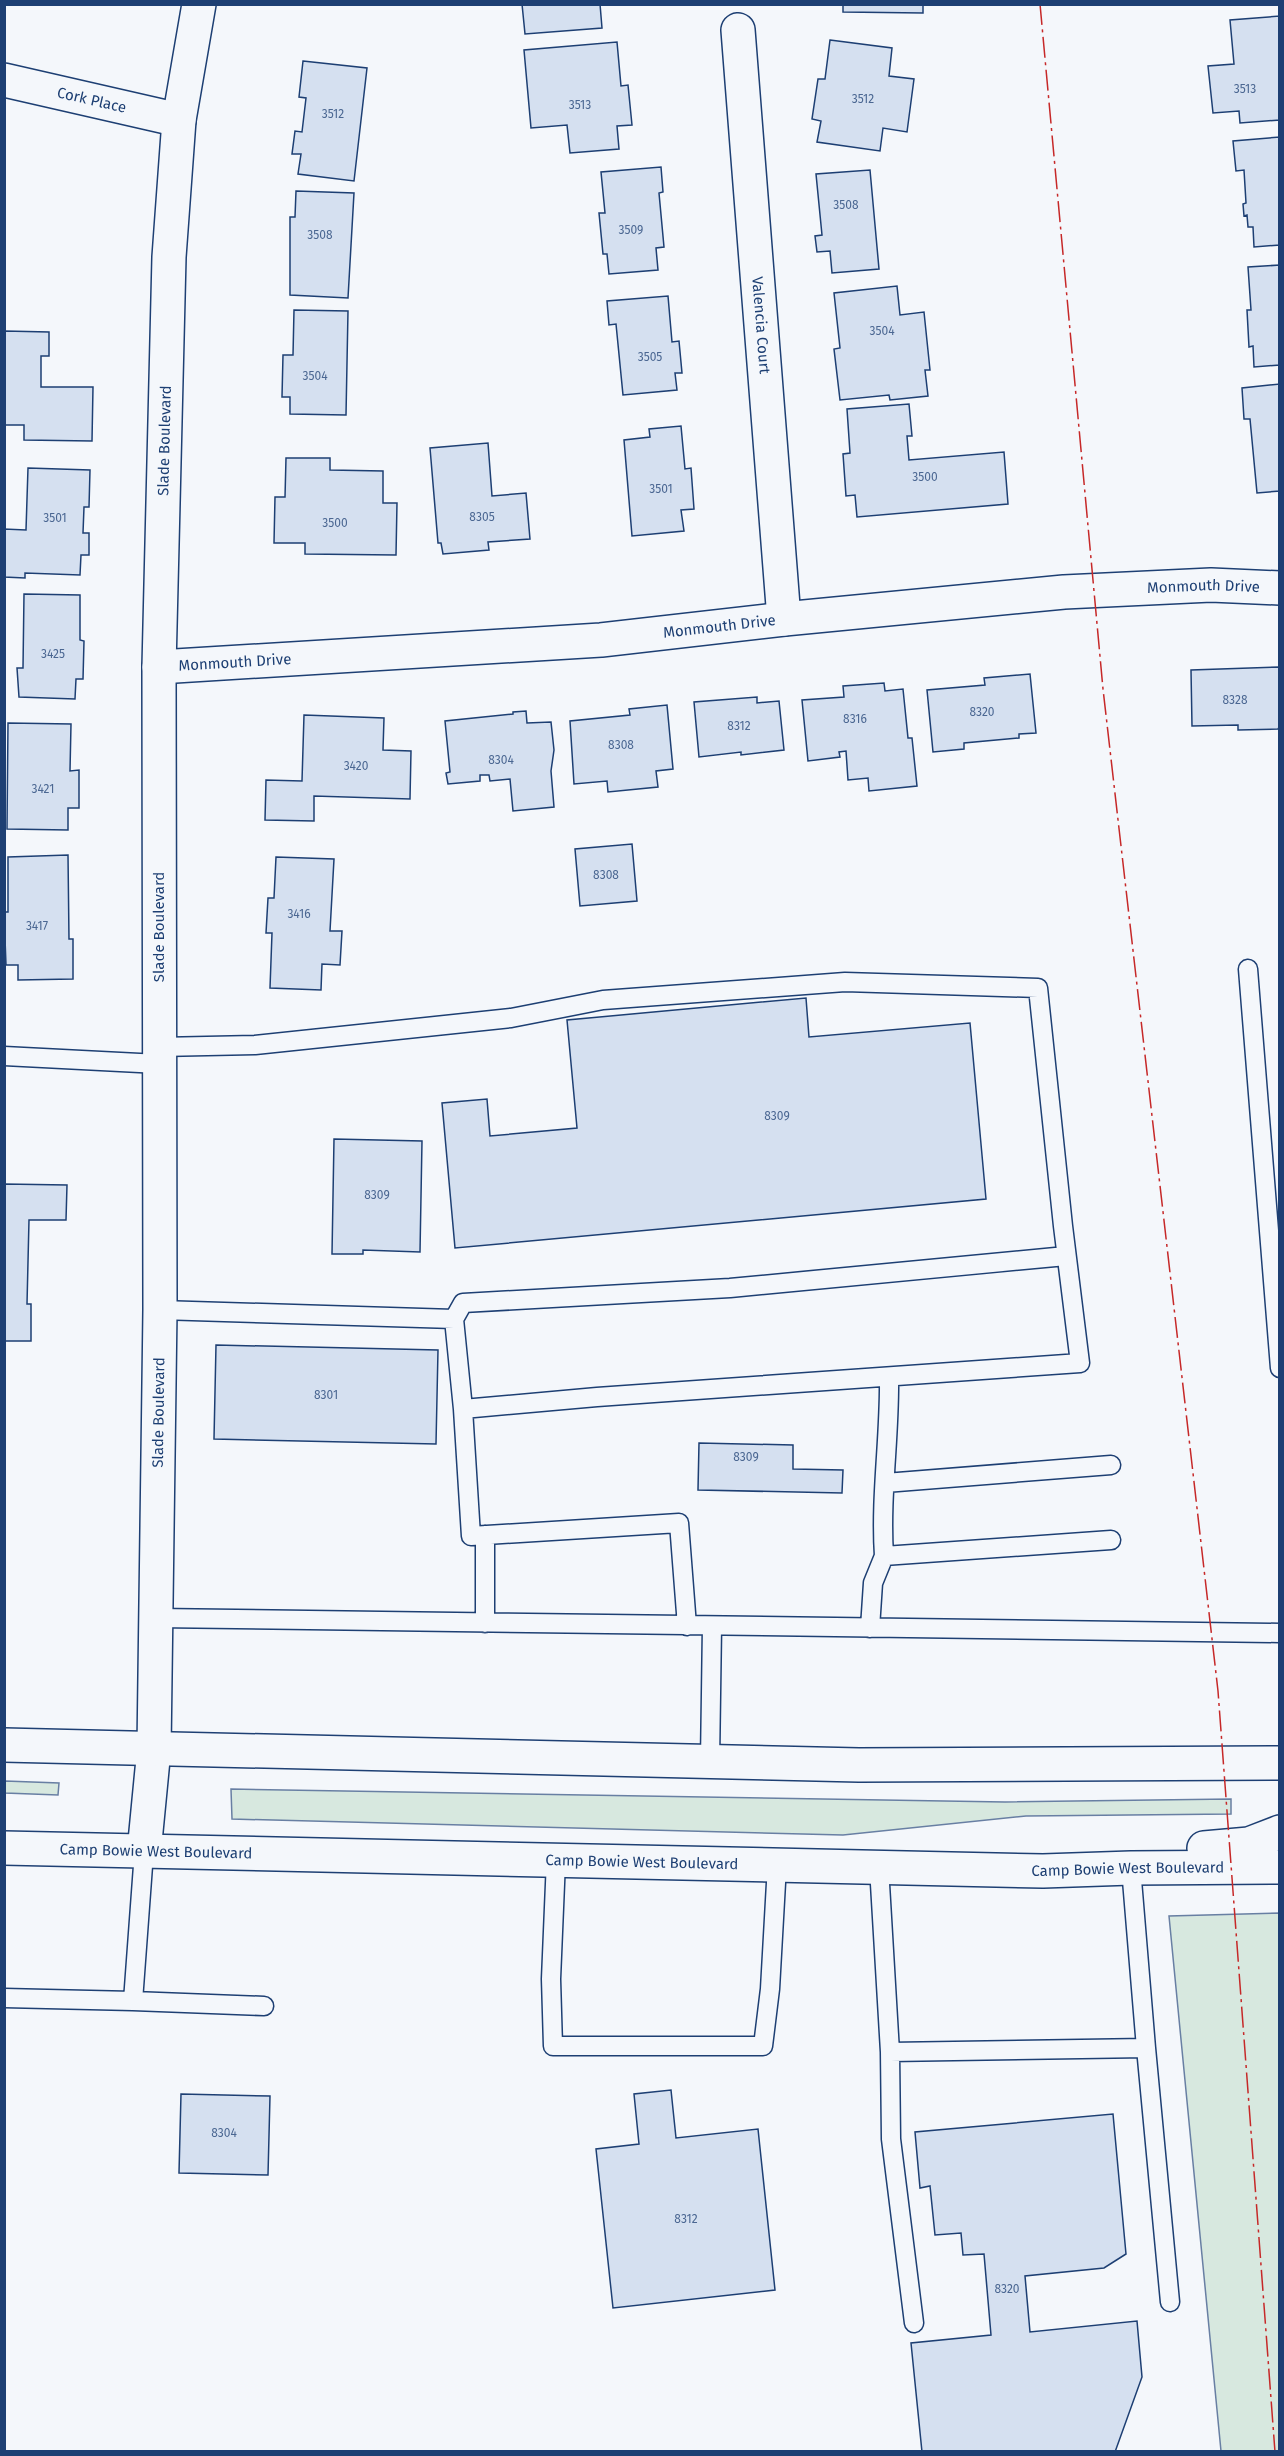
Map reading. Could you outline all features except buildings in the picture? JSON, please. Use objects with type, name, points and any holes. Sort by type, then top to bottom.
[{"type":"street","name":"Slade Boulevard","points":[[144,1852],[154,1749],[156,1618],[160,1310],[159,667],[168,257],[179,120],[199,4]]},
{"type":"street","name":"Valencia Court","points":[[738,30],[784,619]]},
{"type":"street","name":"Cork Place","points":[[4,80],[179,120]]},
{"type":"street","name":"Monmouth Drive","points":[[159,667],[601,640],[784,619],[1064,592],[1211,585],[1280,588]]},
{"type":"street","points":[[4,1745],[860,1765],[1280,1763]]},
{"type":"street","points":[[1043,1871],[1138,1849],[1200,1849],[1249,1844],[1280,1832]]},
{"type":"street","name":"Camp Bowie West Boulevard","points":[[4,1848],[1043,1871],[1280,1867]]},
{"type":"lane","points":[[1248,969],[1280,1368]]},
{"type":"lane","points":[[4,1056],[159,1056],[511,1018],[603,1000],[845,982],[1038,988],[1066,1256],[1080,1363],[609,1396],[463,1409]]},
{"type":"lane","points":[[687,1626],[679,1522],[471,1536],[463,1409],[454,1319],[463,1304],[730,1288],[1066,1256]]},
{"type":"lane","points":[[160,1310],[454,1319]]},
{"type":"lane","points":[[870,1628],[873,1583],[884,1556],[882,1524],[890,1424],[889,1377]]},
{"type":"lane","points":[[885,1483],[1112,1465]]},
{"type":"lane","points":[[485,1535],[485,1623]]},
{"type":"lane","points":[[884,1556],[1111,1540]]},
{"type":"lane","points":[[156,1618],[1280,1633]]},
{"type":"lane","points":[[710,1761],[712,1626]]},
{"type":"lane","points":[[133,2001],[144,1852]]},
{"type":"lane","points":[[556,1860],[551,1979],[553,2046],[763,2046],[770,1989],[777,1865]]},
{"type":"lane","points":[[879,1868],[890,2052],[891,2139],[914,2323]]},
{"type":"lane","points":[[1131,1868],[1170,2302]]},
{"type":"lane","points":[[4,1998],[264,2006]]},
{"type":"lane","points":[[890,2052],[1146,2048]]},
{"type":"shaded area","points":[[5,1781],[59,1783],[58,1795],[5,1793]]},
{"type":"shaded area","points":[[231,1789],[1005,1802],[1231,1799],[1231,1814],[1026,1816],[843,1835],[232,1819]]},
{"type":"shaded area","points":[[1279,1913],[1279,2451],[1221,2451],[1169,1916]]},
{"type":"power","points":[[1040,4],[1103,689],[1218,1691],[1275,2452]]}]
